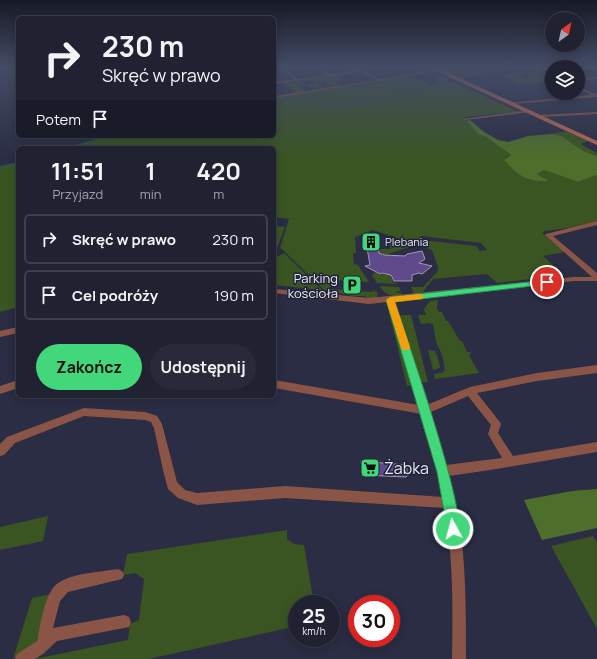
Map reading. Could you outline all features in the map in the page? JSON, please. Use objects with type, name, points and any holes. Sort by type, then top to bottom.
[{"type":"street","points":[[499,98],[597,143]]},
{"type":"street","points":[[511,103],[575,98]]},
{"type":"street","points":[[465,119],[529,112]]},
{"type":"street","points":[[541,116],[597,113]]},
{"type":"street","points":[[597,223],[548,235],[597,278]]},
{"type":"street","points":[[276,291],[369,301],[390,300],[574,279],[597,278]]},
{"type":"street","points":[[390,300],[425,410],[443,472],[450,503],[456,554],[460,620],[459,659]]},
{"type":"street","points":[[0,334],[16,330]]},
{"type":"street","points":[[276,384],[425,410],[470,391],[537,377],[597,368]]},
{"type":"street","points":[[0,390],[16,385]]},
{"type":"street","points":[[470,391],[496,424],[493,434],[510,461]]},
{"type":"street","points":[[0,451],[11,440],[84,412],[145,416],[154,419],[159,427],[172,485],[182,494],[197,499],[285,492],[450,503]]},
{"type":"street","points":[[443,472],[597,447]]},
{"type":"street","points":[[43,644],[55,597],[60,589],[68,585],[118,575]]},
{"type":"street","points":[[22,659],[54,635],[124,622]]},
{"type":"green space","points":[[276,98],[488,98],[519,112],[464,117],[478,134],[486,137],[511,155],[506,158],[529,180],[548,181],[537,174],[544,170],[578,182],[597,175],[597,221],[568,228],[545,231],[542,233],[565,252],[543,256],[564,275],[497,283],[487,274],[433,279],[422,293],[414,294],[411,287],[423,287],[438,271],[432,250],[373,230],[355,237],[356,253],[353,253],[354,264],[358,265],[369,282],[330,280],[330,289],[373,292],[372,289],[378,293],[376,299],[366,299],[366,296],[352,296],[324,290],[280,248],[289,219],[300,220],[276,217],[276,146],[72,146],[101,138],[276,138]],"holes":[[[421,236],[481,243],[487,250],[480,251],[476,246],[422,240]]]},
{"type":"green space","points":[[470,120],[484,132],[498,140],[508,142],[528,136],[552,134],[562,136],[583,151],[597,156],[597,175],[578,182],[544,170],[537,174],[549,181],[534,180],[524,177],[504,160],[511,155],[486,137],[478,134],[467,121]]},
{"type":"green space","points":[[566,131],[589,141],[582,143],[582,145],[597,153],[597,156],[583,151],[562,136],[552,134]]},
{"type":"green space","points":[[16,162],[16,308],[0,312],[0,166]]},
{"type":"green space","points":[[276,226],[285,227],[277,248]]},
{"type":"green space","points":[[390,238],[411,244],[412,246],[385,255],[380,254],[377,249],[391,249],[388,239]]},
{"type":"green space","points":[[284,253],[322,290],[276,285],[277,257]]},
{"type":"green space","points":[[375,272],[381,275],[390,275],[393,282],[398,284],[377,283],[372,275]]},
{"type":"green space","points":[[380,287],[399,287],[401,292],[397,291],[397,293],[401,293],[402,295],[387,294]]},
{"type":"green space","points":[[438,300],[437,308],[439,312],[442,312],[446,321],[448,321],[460,341],[462,341],[467,352],[470,352],[471,354],[469,355],[479,373],[435,379],[434,374],[442,373],[445,370],[442,355],[436,342],[433,324],[421,324],[418,315],[426,315],[424,309],[430,301]]},
{"type":"green space","points":[[389,312],[391,312],[412,385],[407,386]]},
{"type":"green space","points":[[399,315],[411,315],[428,382],[420,382]]},
{"type":"green space","points":[[428,350],[435,351],[440,368],[433,370]]},
{"type":"green space","points":[[597,489],[597,528],[542,540],[524,500],[572,491]]},
{"type":"green space","points":[[48,516],[43,541],[0,550],[0,527]]},
{"type":"green space","points":[[287,530],[287,539],[294,544],[304,545],[312,595],[288,595],[288,628],[149,659],[34,659],[128,640],[130,624],[139,620],[144,579],[135,573],[123,575],[127,554]]},
{"type":"green space","points":[[593,536],[597,543],[597,629],[551,546]]},
{"type":"green space","points":[[51,594],[36,643],[32,649],[13,659],[32,598]]},
{"type":"building","points":[[375,234],[379,253],[384,255],[405,256],[407,254],[422,251],[425,259],[419,263],[432,266],[422,274],[419,273],[412,275],[412,281],[394,281],[391,275],[380,274],[365,266],[370,265],[365,236]]},
{"type":"building","points":[[361,461],[406,465],[408,475],[406,477],[363,475]]},
{"type":"waterway","points":[[276,99],[281,98]]},
{"type":"waterway","points":[[298,98],[327,105],[341,105],[385,98]]},
{"type":"waterway","points":[[75,146],[103,138]]},
{"type":"waterway","points":[[0,167],[16,163]]},
{"type":"slow traffic","points":[[405,347],[390,300],[419,297]]},
{"type":"place","name":"Plebania","points":[[371,242]]},
{"type":"place","name":"Parking kościoła","points":[[352,285]]},
{"type":"place","name":"Żabka","points":[[370,468]]},
{"type":"route","points":[[453,529],[450,503],[443,472],[390,300],[547,282]]}]
